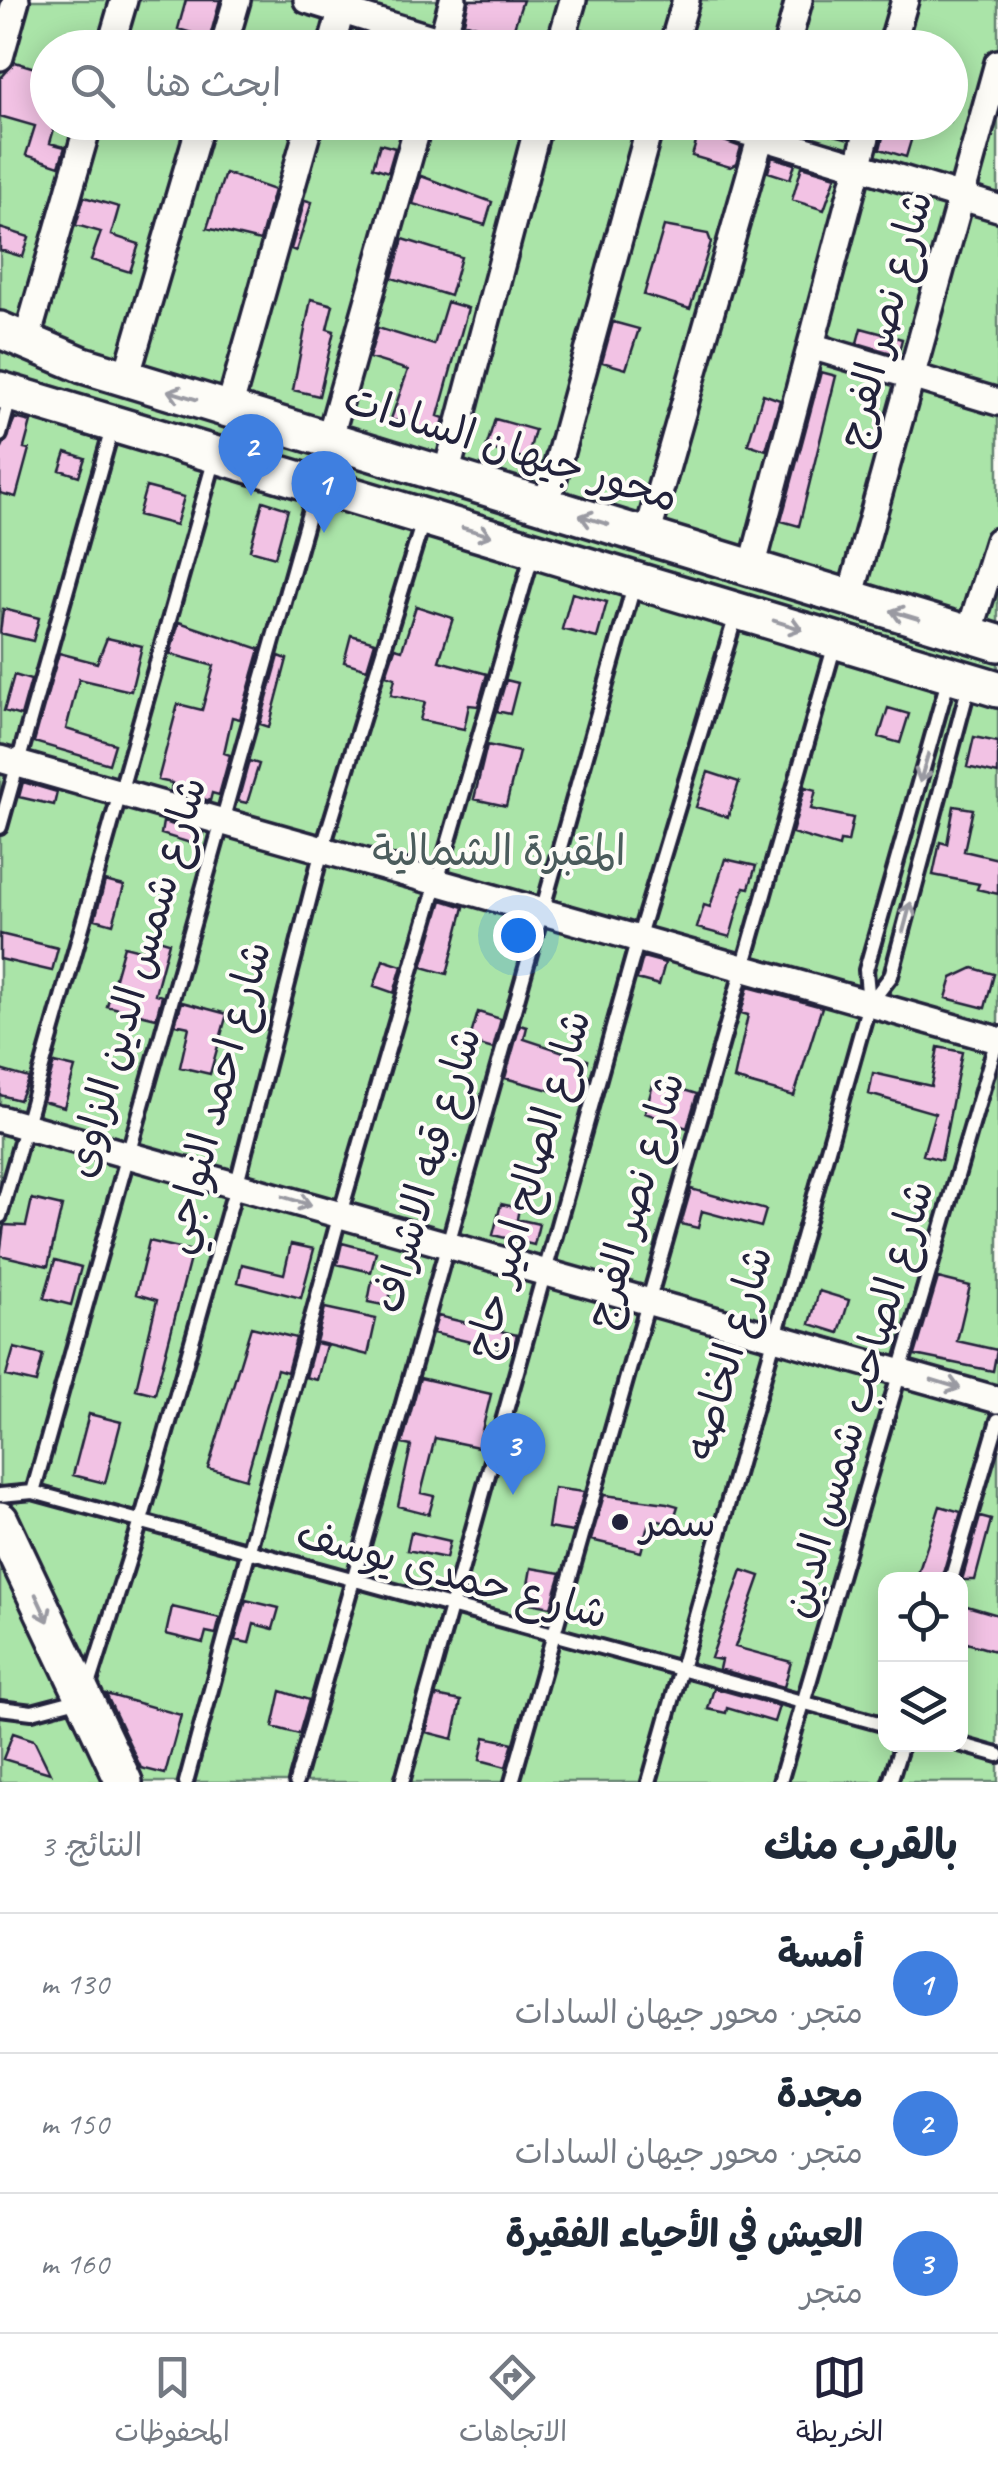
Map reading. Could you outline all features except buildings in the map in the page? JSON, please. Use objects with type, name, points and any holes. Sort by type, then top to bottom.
[{"type":"main road","name":"محور جيهان السادات","points":[[13,336],[126,378],[984,639]]},
{"type":"main road","name":"محور جيهان السادات","points":[[6,391],[973,681]]},
{"type":"main road","points":[[0,1520],[124,1782]]},
{"type":"street","points":[[0,57],[16,0]]},
{"type":"street","points":[[115,30],[124,0]]},
{"type":"street","points":[[228,30],[237,0]]},
{"type":"street","points":[[307,0],[343,5],[409,30]]},
{"type":"street","points":[[450,30],[453,0]]},
{"type":"street","points":[[564,30],[572,0]]},
{"type":"street","points":[[677,30],[686,0]]},
{"type":"street","points":[[791,30],[799,0]]},
{"type":"street","points":[[897,30],[905,0]]},
{"type":"street","points":[[336,30],[343,5]]},
{"type":"street","name":"شارع نصر الفرج","points":[[850,598],[998,63]]},
{"type":"street","points":[[13,336],[83,140]]},
{"type":"street","points":[[126,378],[196,140]]},
{"type":"street","points":[[229,409],[305,140]]},
{"type":"street","points":[[329,440],[414,140]]},
{"type":"street","points":[[446,475],[534,140]]},
{"type":"street","points":[[546,506],[646,140]]},
{"type":"street","points":[[647,536],[759,140]]},
{"type":"street","points":[[788,140],[857,166],[998,208]]},
{"type":"street","points":[[752,568],[865,140]]},
{"type":"street","points":[[811,346],[998,402]]},
{"type":"street","points":[[984,639],[998,541]]},
{"type":"street","points":[[9,762],[998,1038]]},
{"type":"street","points":[[0,1119],[237,1183],[544,1276],[900,1370],[998,1400]]},
{"type":"lane","points":[[0,435],[6,391]]},
{"type":"lane","points":[[0,827],[9,762],[114,422]]},
{"type":"lane","points":[[0,1216],[216,452]]},
{"type":"lane","name":"شارع شمس الدين الزاوى","points":[[33,1492],[317,483]]},
{"type":"lane","name":"شارع احمد النواجي","points":[[85,1698],[141,1522],[237,1183],[322,850],[425,516]]},
{"type":"lane","points":[[186,1782],[340,1214],[534,549]]},
{"type":"lane","name":"شارع قبه الاشراف","points":[[296,1782],[636,579]]},
{"type":"lane","name":"شارع الصالح امير حاج","points":[[402,1782],[638,939],[738,610]]},
{"type":"lane","name":"شارع نصر الفرج","points":[[512,1782],[836,640]]},
{"type":"lane","name":"شارع الخاصه","points":[[649,1782],[869,1004],[866,970],[973,681]]},
{"type":"lane","name":"شارع الخاصه","points":[[869,1004],[891,976],[973,681]]},
{"type":"lane","name":"شارع الصاحب شمس الدين","points":[[780,1782],[998,1038]]},
{"type":"lane","points":[[953,1572],[998,1420]]},
{"type":"lane","name":"شارع حمدى يوسف","points":[[0,1494],[33,1492],[878,1723]]},
{"type":"lane","points":[[0,1708],[32,1712],[85,1698]]},
{"type":"lane","points":[[968,1746],[998,1754]]},
{"type":"lane","points":[[890,1782],[899,1752]]},
{"type":"green space","name":"المقبرة الشمالية","points":[[0,0],[998,0],[998,1782],[0,1782]]},
{"type":"place","name":"مجدة","points":[[251,496]]},
{"type":"place","name":"أمسة","points":[[324,533]]},
{"type":"place","name":"العيش في الأحياء الفقيرة","points":[[513,1495]]},
{"type":"place","name":"سمر","points":[[620,1522]]}]
